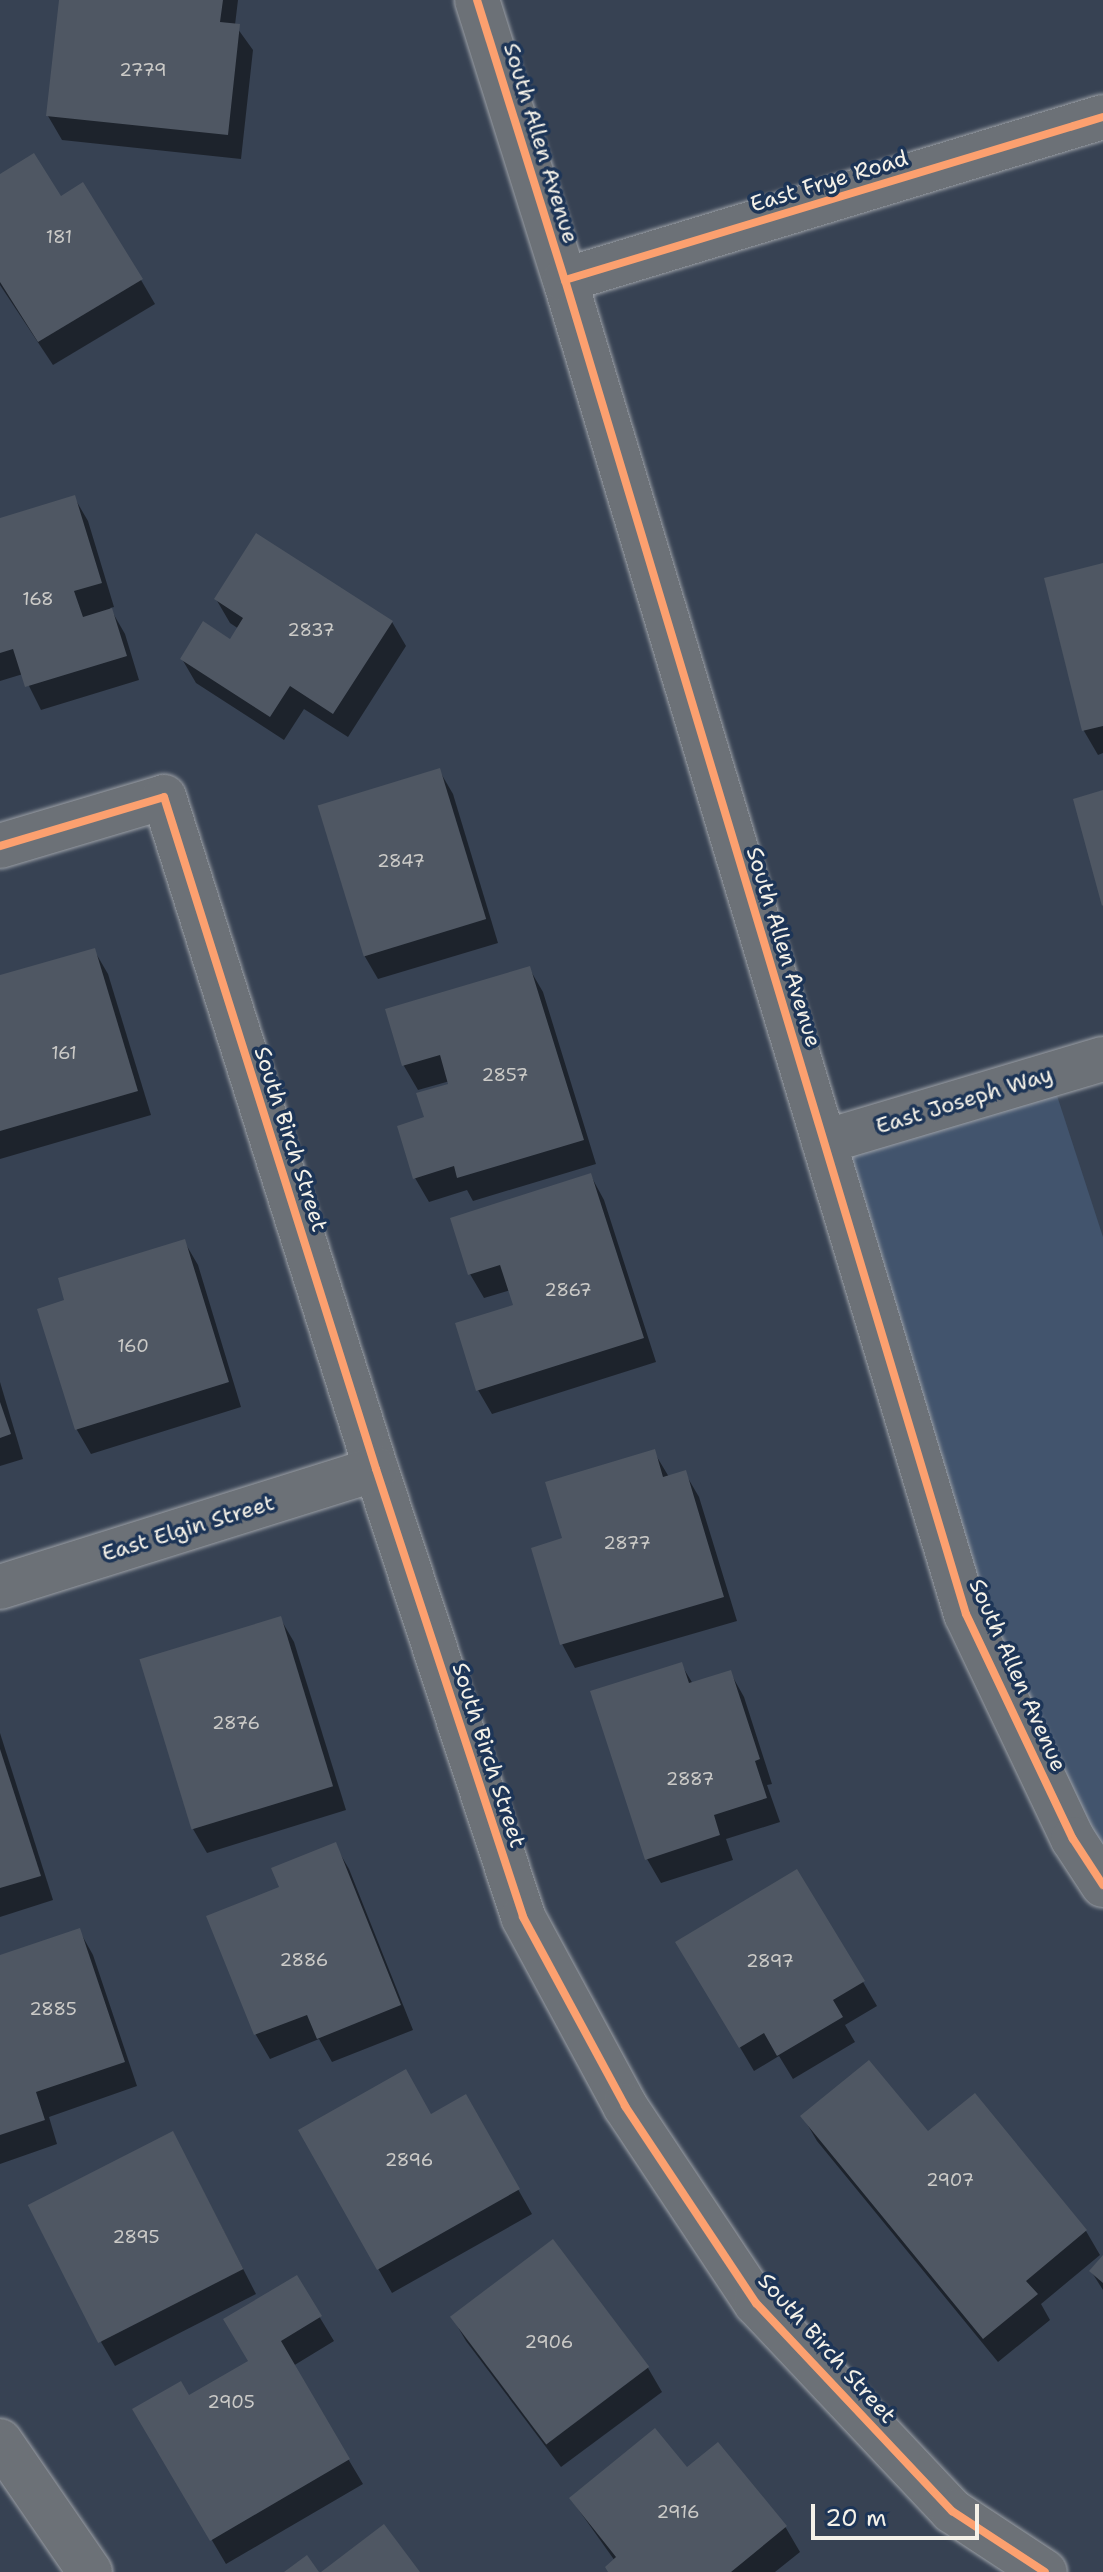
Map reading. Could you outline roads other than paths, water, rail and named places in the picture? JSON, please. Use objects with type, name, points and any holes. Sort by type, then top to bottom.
[{"type":"street","name":"South Allen Avenue","points":[[477,0],[565,280],[966,1614],[1073,1839],[1103,1885]]},
{"type":"street","name":"East Frye Road","points":[[565,280],[1103,117]]},
{"type":"street","name":"South Birch Street","points":[[0,846],[164,797],[376,1469],[523,1917],[625,2106],[756,2303],[952,2511],[1045,2572]]},
{"type":"street","name":"East Joseph Way","points":[[824,1142],[1103,1059]]},
{"type":"street","name":"East Elgin Street","points":[[0,1587],[376,1469]]},
{"type":"street","points":[[0,2441],[90,2572]]}]
